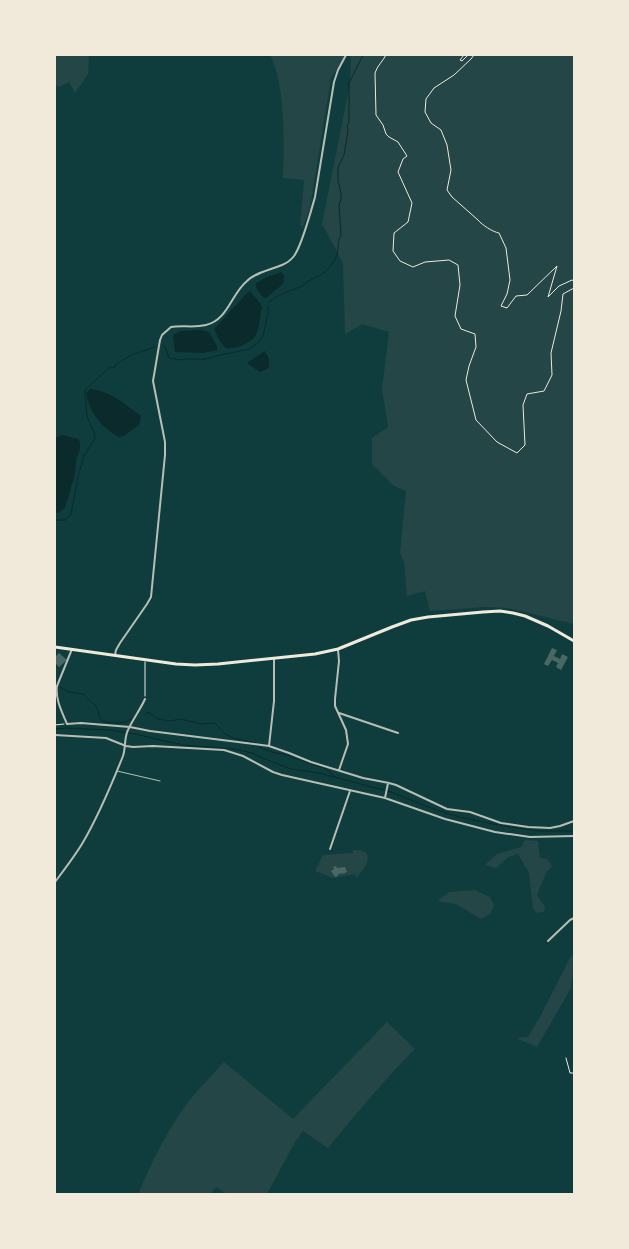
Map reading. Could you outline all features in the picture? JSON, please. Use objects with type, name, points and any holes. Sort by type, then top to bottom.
[{"type":"highway","points":[[55,647],[183,665],[203,665],[310,655],[338,649],[411,620],[490,611],[525,616],[548,626],[574,641]]},
{"type":"street","points":[[115,656],[120,643],[151,596],[165,455],[165,442],[153,381],[160,340],[162,335],[171,327],[202,326],[216,320],[224,314],[245,282],[253,276],[288,262],[296,254],[308,221],[314,197],[334,82],[346,55]]},
{"type":"street","points":[[72,649],[56,691],[67,724],[81,723],[129,728],[268,746],[311,762],[363,778],[388,783],[447,809],[470,812],[501,823],[550,828],[574,821]]},
{"type":"street","points":[[338,649],[339,660],[335,706],[346,730],[348,744],[339,770]]},
{"type":"street","points":[[268,746],[274,701],[274,659]]},
{"type":"street","points":[[55,882],[83,842],[117,771],[126,746],[129,728],[145,699]]},
{"type":"street","points":[[339,714],[398,733]]},
{"type":"street","points":[[57,735],[106,738],[133,747],[161,746],[224,750],[243,756],[282,775],[385,798],[445,819],[495,832],[530,837],[574,836]]},
{"type":"street","points":[[385,798],[388,783]]},
{"type":"street","points":[[330,849],[350,791]]},
{"type":"street","points":[[548,941],[574,918]]},
{"type":"lane","points":[[117,771],[160,781]]},
{"type":"path","points":[[386,55],[381,64],[376,68],[375,73],[376,116],[383,125],[386,134],[398,142],[407,156],[403,159],[398,172],[412,203],[408,222],[394,233],[393,251],[400,261],[413,267],[425,262],[449,260],[458,265],[460,285],[455,316],[461,329],[475,334],[476,347],[466,380],[476,420],[497,442],[517,453],[525,445],[523,405],[527,394],[544,391],[552,375],[551,354],[563,294],[574,288]]},
{"type":"path","points":[[464,55],[460,60],[462,61],[468,55]]},
{"type":"path","points":[[474,55],[454,75],[434,88],[426,99],[425,112],[431,123],[441,130],[447,145],[451,163],[447,190],[481,225],[498,233],[502,240],[507,252],[510,280],[507,294],[500,306],[507,308],[516,296],[527,295],[557,266],[548,297],[559,286],[574,280]]},
{"type":"path","points":[[145,660],[145,699]]},
{"type":"path","points":[[55,725],[67,724]]},
{"type":"path","points":[[566,1058],[570,1073],[574,1073]]},
{"type":"shaded area","points":[[55,55],[89,55],[88,74],[75,93],[69,82],[59,87],[55,85]]},
{"type":"shaded area","points":[[270,55],[346,55],[331,78],[310,208],[303,227],[300,226],[304,180],[283,178],[283,115],[279,82]]},
{"type":"shaded area","points":[[348,55],[574,55],[574,624],[508,608],[486,607],[430,611],[425,591],[407,596],[404,562],[400,553],[406,491],[394,486],[372,464],[372,438],[388,427],[382,389],[389,332],[362,324],[345,334],[343,263],[322,224],[350,84],[351,58]]},
{"type":"shaded area","points":[[281,272],[284,276],[283,284],[264,298],[257,289],[256,283]]},
{"type":"shaded area","points":[[250,291],[262,307],[256,335],[251,341],[242,346],[225,347],[214,329]]},
{"type":"shaded area","points":[[201,330],[209,332],[217,346],[217,350],[204,353],[175,352],[174,334],[181,331]]},
{"type":"shaded area","points":[[265,351],[269,359],[269,368],[260,372],[247,363]]},
{"type":"shaded area","points":[[90,389],[111,395],[141,416],[139,425],[119,437],[107,429],[97,419],[90,407],[86,393]]},
{"type":"shaded area","points":[[62,435],[78,439],[80,449],[65,508],[55,513],[55,438]]},
{"type":"shaded area","points":[[525,840],[538,841],[540,858],[547,859],[552,866],[546,873],[537,895],[545,907],[544,912],[537,913],[533,909],[529,873],[518,854],[508,857],[496,868],[485,865],[497,854],[521,847]]},
{"type":"shaded area","points":[[353,850],[361,851],[368,856],[366,864],[356,878],[355,874],[333,878],[315,871],[323,855],[353,853]]},
{"type":"shaded area","points":[[475,890],[490,897],[494,906],[490,914],[481,919],[456,904],[437,901],[449,892]]},
{"type":"shaded area","points":[[571,956],[574,958],[574,962],[571,988],[537,1047],[516,1038],[528,1037]]},
{"type":"shaded area","points":[[387,1022],[415,1049],[381,1085],[328,1148],[303,1131],[267,1194],[227,1194],[216,1187],[211,1194],[138,1194],[158,1152],[181,1112],[224,1062],[293,1119]]},
{"type":"building","points":[[552,648],[557,650],[554,656],[560,659],[562,654],[568,657],[561,670],[556,667],[558,663],[552,660],[548,666],[544,664]]},
{"type":"building","points":[[59,653],[67,660],[59,667],[55,663],[55,657]]},
{"type":"building","points":[[336,866],[337,868],[345,867],[347,872],[338,874],[335,877],[331,871]]},
{"type":"waterway","points":[[268,303],[279,295],[301,287],[323,273],[336,258],[341,235],[339,205],[341,193],[338,181],[338,167],[344,155],[348,131],[349,83],[363,55]]},
{"type":"waterway","points":[[163,345],[169,358],[180,360],[206,359],[249,349],[260,341],[263,336],[268,306]]},
{"type":"waterway","points":[[55,520],[66,520],[71,514],[84,455],[95,439],[87,416],[85,390],[110,367],[115,367],[115,365],[131,355],[155,347]]},
{"type":"waterway","points":[[60,687],[68,692],[83,694],[96,706],[102,721],[123,722],[134,717]]},
{"type":"waterway","points":[[146,713],[150,713],[158,719],[170,721],[181,719],[201,724],[216,724],[224,733],[233,738],[256,743]]},
{"type":"waterway","points":[[55,729],[109,730],[183,745],[235,749],[252,753],[291,769],[319,773],[391,792],[459,817],[540,831],[574,831]]},
{"type":"waterway","points":[[259,747],[326,769],[335,777]]}]
